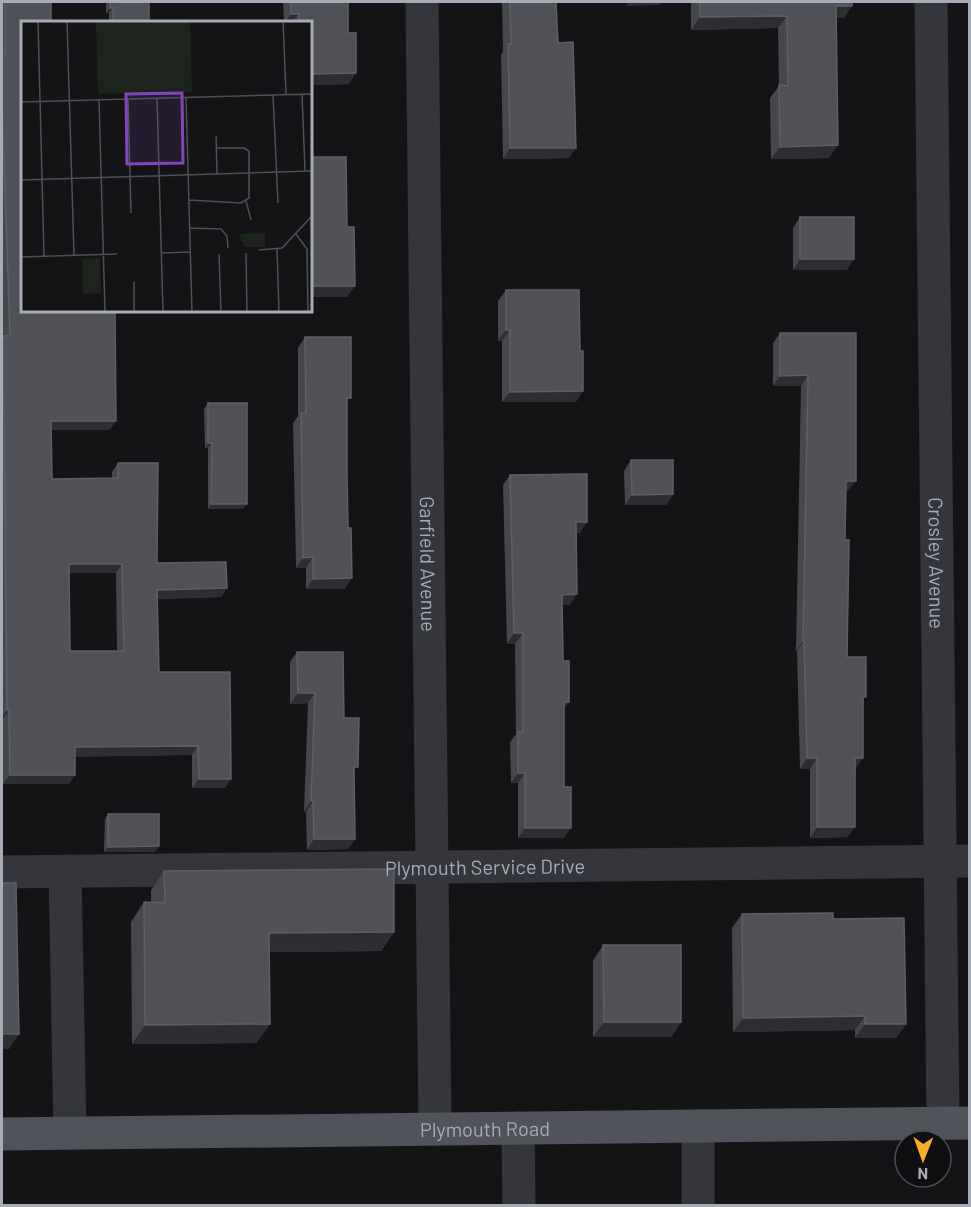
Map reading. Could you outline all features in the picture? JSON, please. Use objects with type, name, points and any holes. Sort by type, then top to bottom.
[{"type":"main road","name":"Plymouth Road","points":[[2,1134],[956,1123]]},
{"type":"street","name":"Garfield Avenue","points":[[422,2],[435,1129]]},
{"type":"street","name":"Crosley Avenue","points":[[931,2],[955,861],[956,1123]]},
{"type":"street","name":"Plymouth Service Drive","points":[[2,872],[955,861]]},
{"type":"street","points":[[65,871],[70,1133]]},
{"type":"street","points":[[698,1126],[698,1206]]},
{"type":"street","points":[[518,1128],[519,1206]]},
{"type":"building","points":[[5,2],[51,2],[51,21],[21,21],[21,312],[115,312],[116,421],[51,421],[52,479],[118,478],[118,463],[158,463],[157,563],[226,562],[227,588],[157,590],[159,672],[230,672],[231,779],[199,779],[198,746],[75,747],[75,775],[10,775],[9,710],[7,710],[3,336],[10,336],[2,54],[5,54]],"holes":[[[69,564],[122,564],[124,651],[70,651]]]},
{"type":"building","points":[[110,2],[149,2],[149,21],[113,21],[113,8],[110,8]]},
{"type":"building","points":[[291,2],[348,2],[348,33],[356,33],[356,73],[312,74],[312,21],[299,21],[299,14],[291,14]]},
{"type":"building","points":[[510,2],[556,2],[558,43],[573,42],[576,148],[510,148],[508,44],[511,44]]},
{"type":"building","points":[[700,2],[852,2],[852,6],[836,6],[838,145],[780,147],[779,85],[788,86],[787,16],[700,17]]},
{"type":"building","points":[[312,157],[346,157],[347,227],[354,227],[355,286],[312,286]]},
{"type":"building","points":[[800,217],[854,217],[854,259],[800,259]]},
{"type":"building","points":[[506,290],[579,290],[583,391],[510,392],[510,330],[506,330]]},
{"type":"building","points":[[780,333],[856,333],[856,481],[846,481],[845,540],[849,540],[847,657],[866,657],[866,697],[863,697],[863,758],[855,758],[855,827],[817,827],[817,758],[807,758],[803,641],[808,375],[780,376]]},
{"type":"building","points":[[305,337],[351,337],[351,398],[347,398],[347,474],[352,578],[313,579],[313,557],[303,558],[301,413],[306,413]]},
{"type":"building","points":[[208,403],[247,403],[247,504],[211,504],[212,443],[208,443]]},
{"type":"building","points":[[631,460],[673,460],[673,494],[632,495]]},
{"type":"building","points":[[587,474],[587,522],[576,522],[577,594],[562,595],[563,661],[569,661],[569,702],[564,702],[564,787],[571,787],[571,828],[525,828],[525,773],[518,773],[518,732],[523,732],[523,633],[514,633],[510,475]]},
{"type":"building","points":[[297,652],[343,652],[344,718],[359,718],[358,767],[354,767],[355,839],[314,839],[313,801],[311,801],[315,693],[298,693]]},
{"type":"building","points":[[108,814],[159,814],[159,846],[108,847]]},
{"type":"building","points":[[394,869],[394,932],[269,933],[270,1024],[145,1025],[144,902],[165,903],[164,871]]},
{"type":"building","points":[[2,883],[16,883],[19,1034],[2,1034]]},
{"type":"building","points":[[833,913],[833,919],[904,918],[906,1024],[865,1024],[865,1016],[743,1018],[742,914]]},
{"type":"building","points":[[603,945],[681,945],[681,1022],[604,1022]]}]
